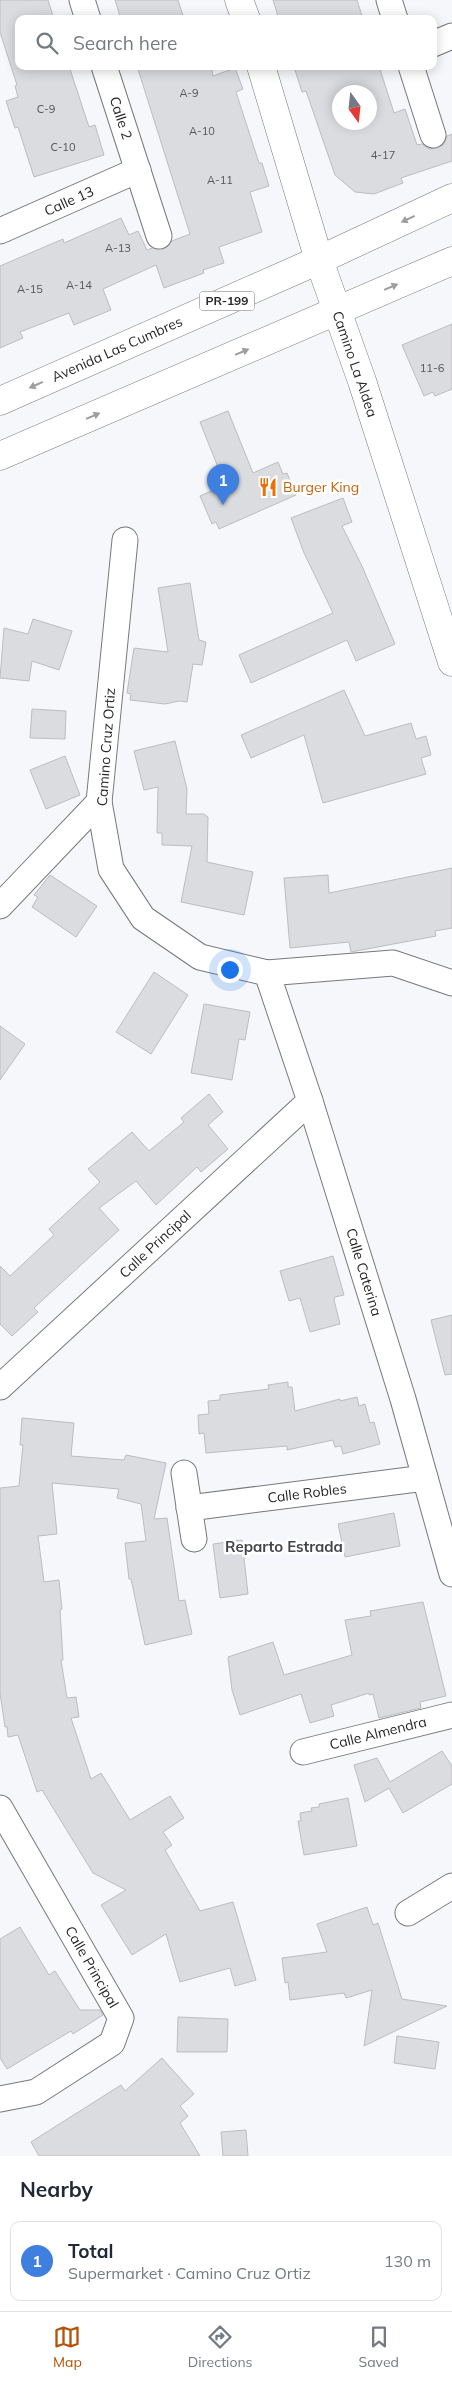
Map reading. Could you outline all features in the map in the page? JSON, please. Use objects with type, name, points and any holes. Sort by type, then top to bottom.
[{"type":"main road","points":[[240,0],[245,15]]},
{"type":"main road","name":"Camino La Aldea","points":[[262,70],[319,260],[362,381],[450,646]]},
{"type":"main road","name":"Avenida Las Cumbres","points":[[0,401],[319,260],[452,198]]},
{"type":"main road","points":[[0,456],[452,261]]},
{"type":"street","points":[[82,0],[87,15]]},
{"type":"street","points":[[389,0],[394,15]]},
{"type":"street","points":[[437,42],[452,36]]},
{"type":"street","name":"Calle 2","points":[[105,70],[159,236]]},
{"type":"street","points":[[412,70],[433,135]]},
{"type":"street","name":"Calle 13","points":[[0,231],[138,170]]},
{"type":"street","name":"Camino Cruz Ortiz","points":[[125,540],[99,802],[111,869],[143,918],[200,957],[267,973],[392,963],[452,983]]},
{"type":"street","points":[[0,906],[99,802]]},
{"type":"street","name":"Calle Caterina","points":[[267,973],[310,1101],[403,1398],[452,1574]]},
{"type":"street","name":"Calle Principal","points":[[0,1387],[310,1101]]},
{"type":"street","points":[[184,1473],[194,1539]]},
{"type":"street","name":"Calle Robles","points":[[189,1508],[425,1478]]},
{"type":"street","name":"Calle Almendra","points":[[303,1752],[452,1715]]},
{"type":"street","name":"Calle Principal","points":[[0,1808],[121,2018],[112,2043],[36,2092],[0,2099]]},
{"type":"street","points":[[408,1913],[452,1886]]},
{"type":"building","points":[[0,0],[48,0],[53,15],[15,15],[15,70],[70,70],[89,127],[95,125],[104,155],[34,177],[18,127],[15,128],[6,101],[18,97],[15,86],[17,85],[0,32]]},
{"type":"building","points":[[115,0],[178,0],[183,15],[120,15]]},
{"type":"building","points":[[273,0],[357,0],[362,15],[278,15]]},
{"type":"building","points":[[138,70],[212,70],[213,76],[230,70],[236,70],[243,89],[236,92],[259,163],[262,163],[269,186],[250,192],[262,232],[219,247],[224,263],[203,270],[204,273],[164,288],[156,265],[103,289],[111,310],[74,325],[69,313],[20,332],[23,338],[0,348],[0,266],[63,239],[64,243],[121,218],[129,235],[138,231],[147,250],[152,248],[164,249],[172,241],[190,234]]},
{"type":"building","points":[[295,70],[380,70],[394,113],[405,109],[417,145],[422,144],[429,149],[438,148],[444,144],[447,136],[452,134],[452,161],[401,178],[403,183],[374,194],[355,192],[335,175],[306,91],[302,92]]},
{"type":"building","points":[[452,324],[452,389],[435,396],[433,392],[424,396],[402,345]]},
{"type":"building","points":[[228,411],[253,473],[278,462],[283,474],[287,473],[296,495],[219,529],[216,522],[212,524],[200,496],[225,485],[200,422]]},
{"type":"building","points":[[343,498],[352,522],[342,526],[362,566],[395,644],[356,661],[347,640],[251,683],[239,655],[333,613],[304,553],[291,518]]},
{"type":"building","points":[[190,583],[199,640],[206,642],[202,665],[193,664],[187,702],[179,701],[165,704],[130,700],[131,694],[127,693],[134,648],[168,652],[158,588]]},
{"type":"building","points":[[33,619],[72,631],[59,670],[32,661],[29,681],[0,678],[4,628],[28,634]]},
{"type":"building","points":[[344,690],[365,736],[411,723],[416,739],[426,736],[431,755],[421,758],[426,774],[323,803],[304,735],[251,758],[241,735]]},
{"type":"building","points":[[32,709],[66,711],[65,739],[30,738]]},
{"type":"building","points":[[175,741],[187,789],[186,814],[204,814],[208,817],[207,862],[253,872],[244,915],[181,902],[192,846],[162,845],[162,833],[157,833],[158,787],[144,790],[134,751]]},
{"type":"building","points":[[65,756],[80,795],[46,809],[30,770]]},
{"type":"building","points":[[452,868],[452,928],[435,931],[436,936],[351,952],[349,942],[290,948],[284,878],[328,875],[329,893]]},
{"type":"building","points":[[50,875],[97,906],[76,937],[32,907],[38,897],[34,895]]},
{"type":"building","points":[[154,972],[188,995],[151,1054],[116,1032]]},
{"type":"building","points":[[204,1004],[250,1012],[245,1040],[239,1039],[232,1080],[191,1073]]},
{"type":"building","points":[[0,1026],[25,1044],[0,1080]]},
{"type":"building","points":[[209,1094],[223,1112],[208,1125],[228,1149],[201,1172],[197,1167],[156,1205],[136,1181],[99,1208],[119,1230],[34,1308],[38,1312],[12,1336],[0,1324],[0,1266],[10,1276],[54,1235],[49,1229],[100,1182],[88,1169],[132,1132],[149,1151],[184,1122],[181,1118]]},
{"type":"building","points":[[333,1256],[344,1295],[335,1297],[334,1300],[340,1324],[310,1332],[300,1298],[289,1301],[280,1271]]},
{"type":"building","points":[[452,1315],[452,1374],[445,1375],[431,1320]]},
{"type":"building","points":[[288,1382],[288,1387],[292,1387],[295,1411],[340,1399],[340,1401],[357,1397],[359,1406],[365,1404],[370,1423],[374,1422],[380,1444],[343,1454],[341,1446],[335,1447],[333,1440],[287,1450],[287,1446],[206,1453],[204,1433],[199,1434],[198,1415],[209,1414],[208,1401],[220,1400],[220,1395],[269,1389],[268,1385]]},
{"type":"building","points":[[22,1418],[74,1423],[71,1456],[124,1460],[126,1455],[166,1463],[154,1519],[167,1518],[179,1601],[185,1600],[192,1634],[145,1645],[131,1579],[129,1579],[125,1543],[146,1541],[141,1504],[117,1498],[119,1489],[52,1483],[57,1534],[38,1536],[44,1582],[59,1580],[62,1609],[60,1610],[63,1660],[61,1660],[67,1698],[76,1697],[79,1717],[71,1718],[91,1779],[101,1773],[130,1820],[170,1796],[184,1818],[163,1832],[172,1845],[165,1850],[200,1911],[233,1902],[256,1980],[235,1986],[230,1968],[180,1982],[166,1934],[132,1955],[101,1905],[126,1890],[93,1873],[42,1790],[37,1792],[18,1735],[8,1737],[0,1693],[0,1488],[19,1486],[23,1445],[20,1445]]},
{"type":"building","points":[[394,1513],[400,1546],[345,1557],[338,1524]]},
{"type":"building","points":[[242,1540],[248,1594],[220,1598],[213,1544]]},
{"type":"building","points":[[423,1602],[446,1696],[420,1702],[421,1708],[379,1718],[373,1694],[369,1695],[369,1693],[331,1705],[334,1716],[310,1723],[301,1694],[240,1715],[232,1690],[228,1657],[273,1642],[284,1675],[352,1655],[345,1620],[371,1616],[370,1611]]},
{"type":"building","points":[[442,1751],[452,1766],[452,1784],[403,1813],[389,1788],[365,1802],[354,1765],[377,1758],[390,1782]]},
{"type":"building","points":[[348,1798],[357,1846],[304,1855],[298,1821],[301,1821],[300,1813],[312,1811],[311,1808],[319,1807],[319,1804]]},
{"type":"building","points":[[367,1907],[373,1925],[378,1923],[402,1999],[447,2006],[364,2046],[372,1990],[346,1998],[344,1993],[290,2000],[288,1982],[285,1983],[282,1958],[327,1952],[317,1924]]},
{"type":"building","points":[[20,1927],[49,1975],[55,1971],[80,2010],[100,2010],[103,2015],[73,2034],[71,2031],[7,2069],[0,2058],[0,1939]]},
{"type":"building","points":[[178,2017],[228,2019],[227,2052],[177,2052]]},
{"type":"building","points":[[397,2036],[439,2042],[435,2069],[394,2063]]},
{"type":"building","points":[[162,2058],[194,2094],[180,2106],[188,2116],[180,2123],[200,2156],[39,2156],[31,2142],[121,2085],[125,2091]]},
{"type":"building","points":[[246,2130],[248,2156],[223,2156],[221,2132]]},
{"type":"place","name":"Burger King","points":[[268,487]]},
{"type":"place","name":"Total","points":[[223,505]]},
{"type":"district","name":"Reparto Estrada","points":[[284,1547]]}]
